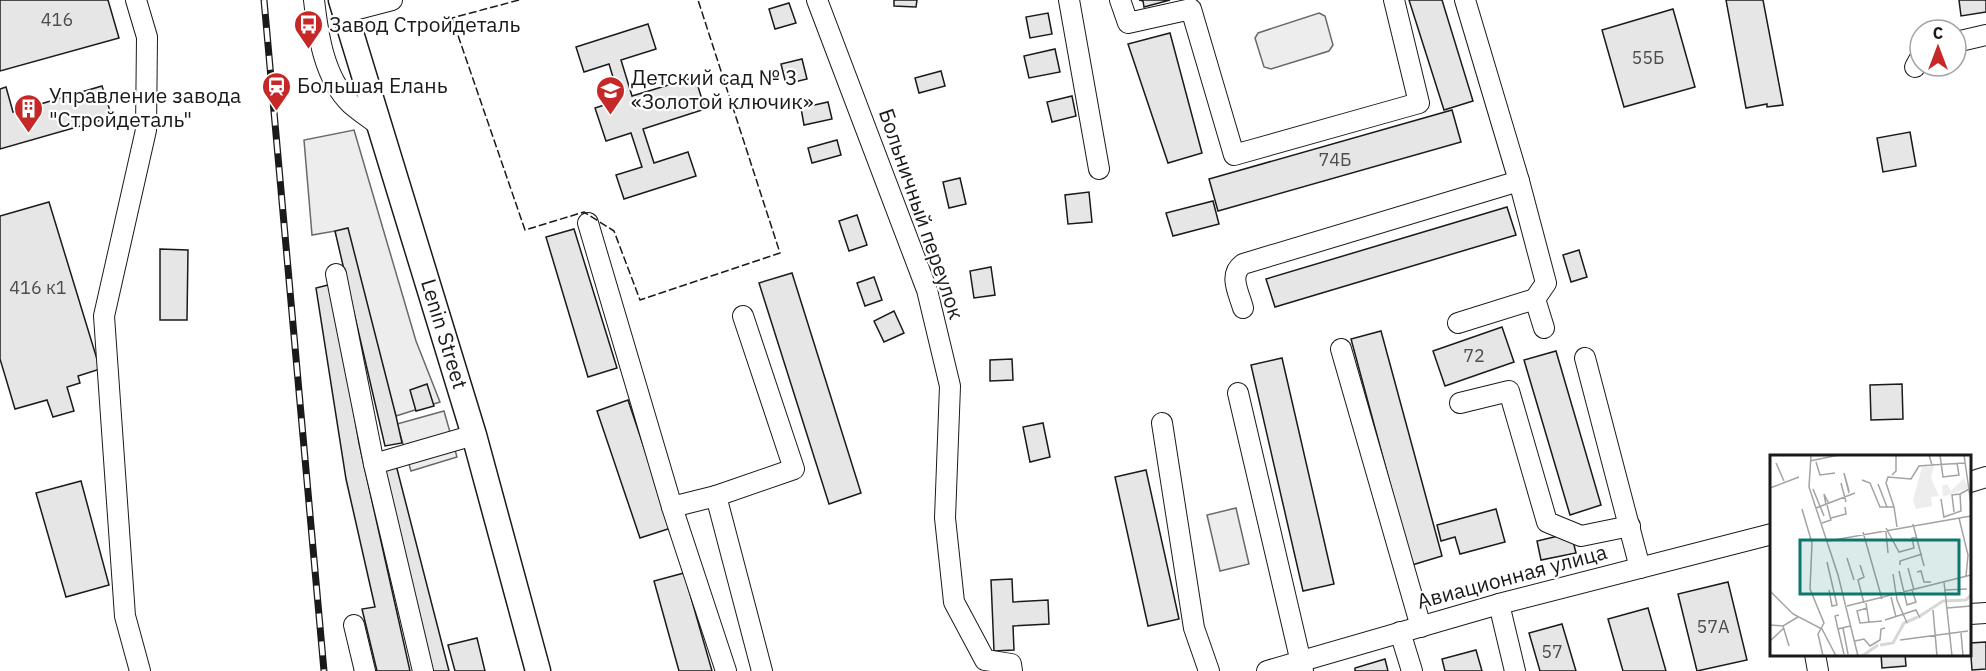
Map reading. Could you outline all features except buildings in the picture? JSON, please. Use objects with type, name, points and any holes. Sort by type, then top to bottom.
[{"type":"main road","name":"Lenin Street","points":[[344,6],[474,435],[538,671]]},
{"type":"street","points":[[136,0],[147,37],[146,130],[104,316],[125,616],[140,671]]},
{"type":"street","points":[[314,0],[317,30],[327,66],[349,102],[381,127]]},
{"type":"street","points":[[344,6],[392,0]]},
{"type":"street","name":"Больничный переулок","points":[[817,0],[927,290],[950,386],[945,519],[954,602],[985,660],[1011,663],[1012,671]]},
{"type":"street","points":[[1069,0],[1099,169]]},
{"type":"street","points":[[1120,0],[1128,23],[1192,4],[1234,155],[1419,103],[1394,0]]},
{"type":"street","points":[[1458,323],[1535,299],[1546,282],[1519,181],[1465,0]]},
{"type":"street","points":[[1968,39],[1986,35]]},
{"type":"street","points":[[1243,308],[1235,279],[1236,271],[1243,264],[1519,181]]},
{"type":"street","points":[[588,223],[672,507],[726,671]]},
{"type":"street","points":[[336,274],[374,464],[423,671]]},
{"type":"street","points":[[1535,299],[1544,328]]},
{"type":"street","points":[[672,507],[716,496],[794,469],[743,316]]},
{"type":"street","points":[[1341,349],[1421,627]]},
{"type":"street","points":[[1585,358],[1640,568]]},
{"type":"street","points":[[1460,403],[1509,391],[1547,522],[1581,536],[1630,526]]},
{"type":"street","points":[[1238,393],[1301,666]]},
{"type":"street","points":[[1162,423],[1194,628],[1209,671]]},
{"type":"street","points":[[374,464],[474,435]]},
{"type":"street","points":[[1971,482],[1986,477]]},
{"type":"street","points":[[716,496],[762,671]]},
{"type":"street","name":"Авиационная улица","points":[[1266,671],[1301,666],[1400,632],[1499,604],[1770,535]]},
{"type":"street","points":[[1499,604],[1515,671]]},
{"type":"street","points":[[1971,614],[1986,613]]},
{"type":"street","points":[[354,625],[365,671]]},
{"type":"street","points":[[1400,632],[1412,671]]},
{"type":"street","points":[[1815,656],[1818,671]]},
{"type":"shaded area","points":[[1319,13],[1325,16],[1333,45],[1329,51],[1271,69],[1264,67],[1255,38],[1258,33]]},
{"type":"shaded area","points":[[354,130],[416,341],[440,402],[396,416],[335,231],[312,235],[304,140]]},
{"type":"shaded area","points":[[444,411],[457,457],[411,471],[397,424]]},
{"type":"shaded area","points":[[1236,508],[1249,564],[1220,571],[1207,515]]},
{"type":"railway","points":[[264,0],[324,671]]},
{"type":"fence","points":[[519,0],[452,18],[525,230],[584,212],[614,231],[640,300],[780,253],[698,0]]},
{"type":"place","name":"Завод Стройдеталь","points":[[308,50]]},
{"type":"place","name":"Большая Елань","points":[[276,112]]},
{"type":"place","name":"Детский сад № 3 «Золотой ключик»","points":[[610,116]]},
{"type":"place","name":"Управление завода \"Стройдеталь\"","points":[[28,134]]}]
